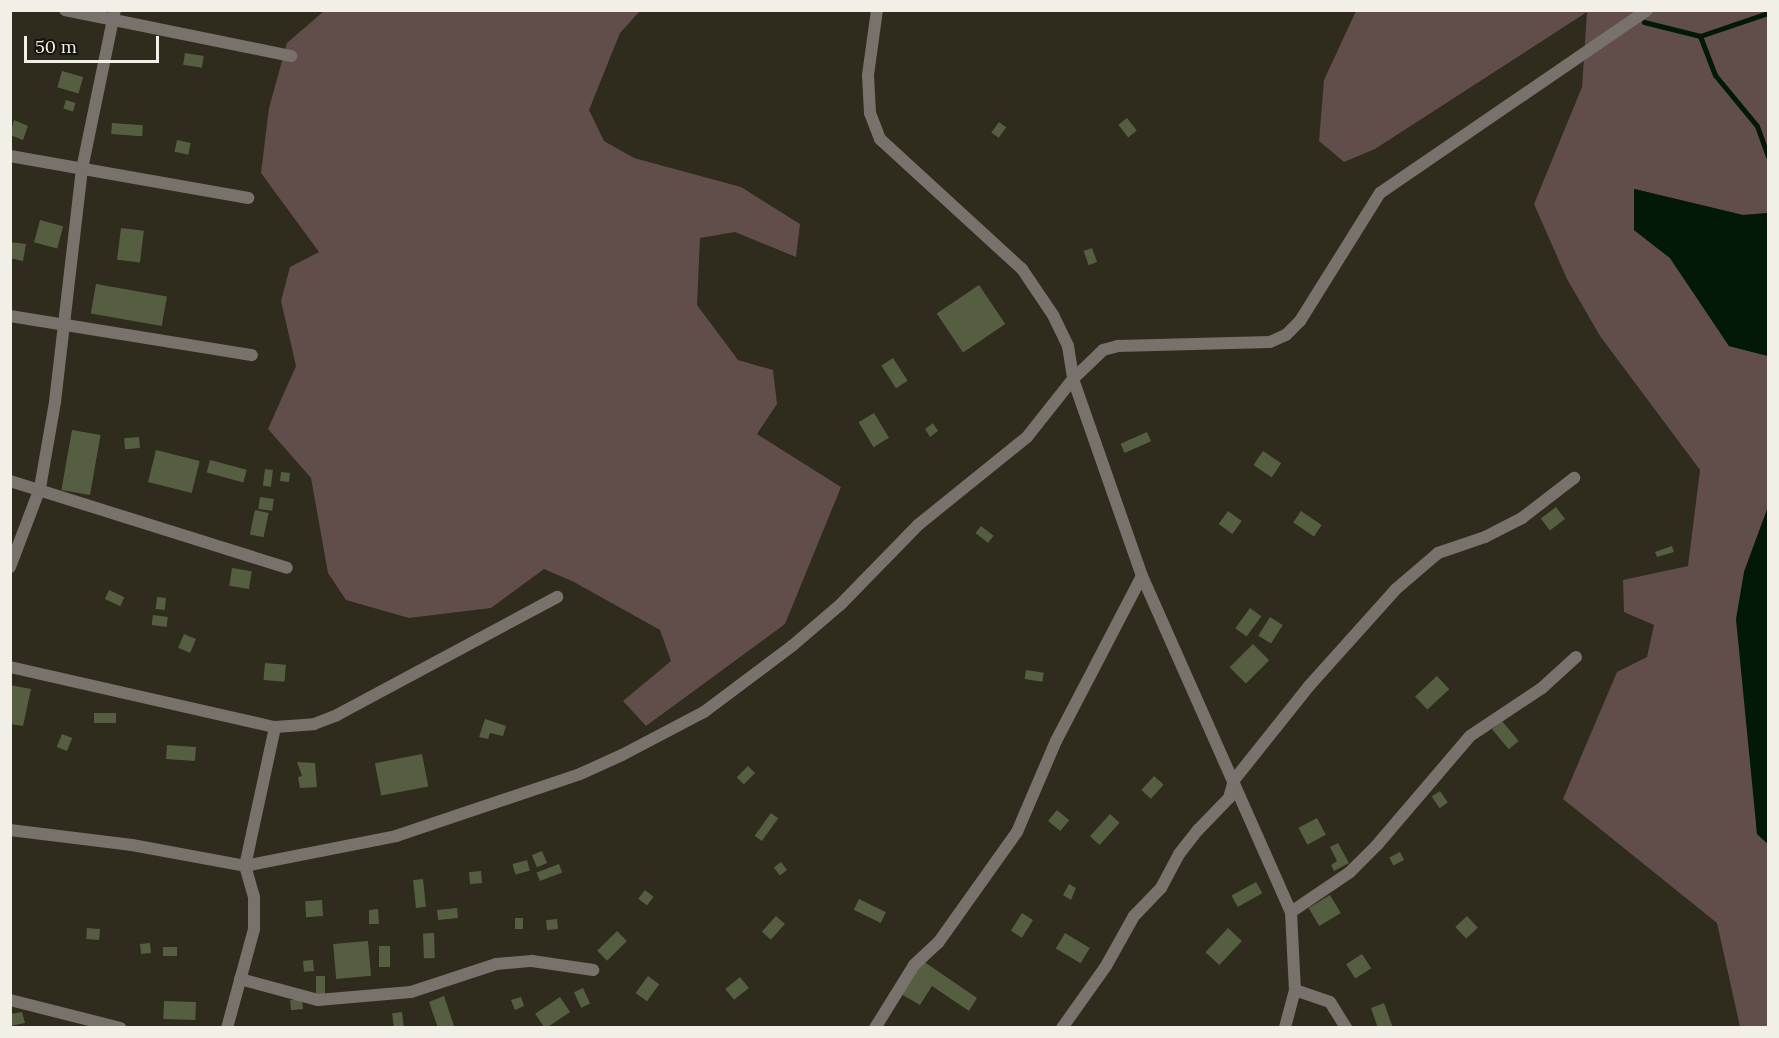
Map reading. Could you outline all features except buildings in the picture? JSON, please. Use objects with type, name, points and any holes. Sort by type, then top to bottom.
[{"type":"street","points":[[65,10],[115,15],[291,56]]},
{"type":"street","points":[[877,10],[868,75],[870,113],[879,139],[1022,269],[1053,315],[1068,346],[1073,379],[1142,576],[1291,912],[1294,990],[1285,1028]]},
{"type":"street","points":[[10,830],[132,845],[245,866],[396,836],[450,818],[580,774],[704,712],[792,646],[841,604],[918,525],[1014,449],[1073,379],[1103,350],[1118,346],[1270,342],[1286,335],[1300,321],[1380,192],[1647,10]]},
{"type":"street","points":[[10,567],[40,488],[64,325],[82,169],[115,15]]},
{"type":"street","points":[[10,156],[248,198]]},
{"type":"street","points":[[10,316],[252,355]]},
{"type":"street","points":[[1062,1028],[1106,966],[1134,916],[1161,888],[1179,854],[1197,830],[1229,798],[1234,780],[1309,686],[1396,589],[1438,553],[1485,537],[1522,518],[1574,478]]},
{"type":"street","points":[[10,481],[40,488],[287,568]]},
{"type":"street","points":[[875,1028],[914,965],[946,933],[1017,832],[1056,741],[1142,576]]},
{"type":"street","points":[[10,667],[276,727],[314,723],[337,715],[557,597]]},
{"type":"street","points":[[1291,912],[1350,872],[1377,845],[1470,736],[1542,688],[1576,657]]},
{"type":"street","points":[[227,1028],[254,929],[254,897],[245,866],[276,727]]},
{"type":"street","points":[[240,979],[318,1000],[411,992],[496,964],[532,962],[593,970]]},
{"type":"street","points":[[1294,990],[1330,1002],[1346,1028]]},
{"type":"street","points":[[10,1000],[121,1028]]},
{"type":"shaded area","points":[[324,11],[640,11],[620,33],[589,110],[604,141],[634,158],[741,187],[800,224],[796,257],[735,232],[700,238],[697,305],[738,360],[773,370],[777,404],[757,434],[841,487],[785,624],[646,726],[623,701],[671,661],[660,630],[574,582],[544,569],[491,608],[409,618],[346,600],[328,573],[311,478],[268,429],[296,366],[281,301],[290,267],[319,252],[261,173],[269,108],[287,43]]},
{"type":"shaded area","points":[[1356,11],[1768,11],[1768,213],[1743,215],[1635,189],[1634,230],[1670,258],[1729,346],[1768,356],[1768,507],[1744,572],[1757,834],[1768,844],[1768,1027],[1740,1027],[1717,923],[1563,799],[1617,672],[1647,657],[1654,625],[1624,612],[1623,580],[1688,566],[1700,470],[1600,336],[1567,279],[1534,204],[1582,87],[1587,12],[1375,149],[1344,162],[1319,141],[1324,80]]},
{"type":"shaded area","points":[[1634,189],[1743,215],[1768,213],[1768,356],[1729,346],[1670,258],[1634,230]]},
{"type":"shaded area","points":[[1768,507],[1768,844],[1757,834],[1736,619],[1744,572]]},
{"type":"waterway","points":[[1644,22],[1700,36],[1768,13]]},
{"type":"waterway","points":[[1700,36],[1715,75],[1757,126],[1768,156]]}]
